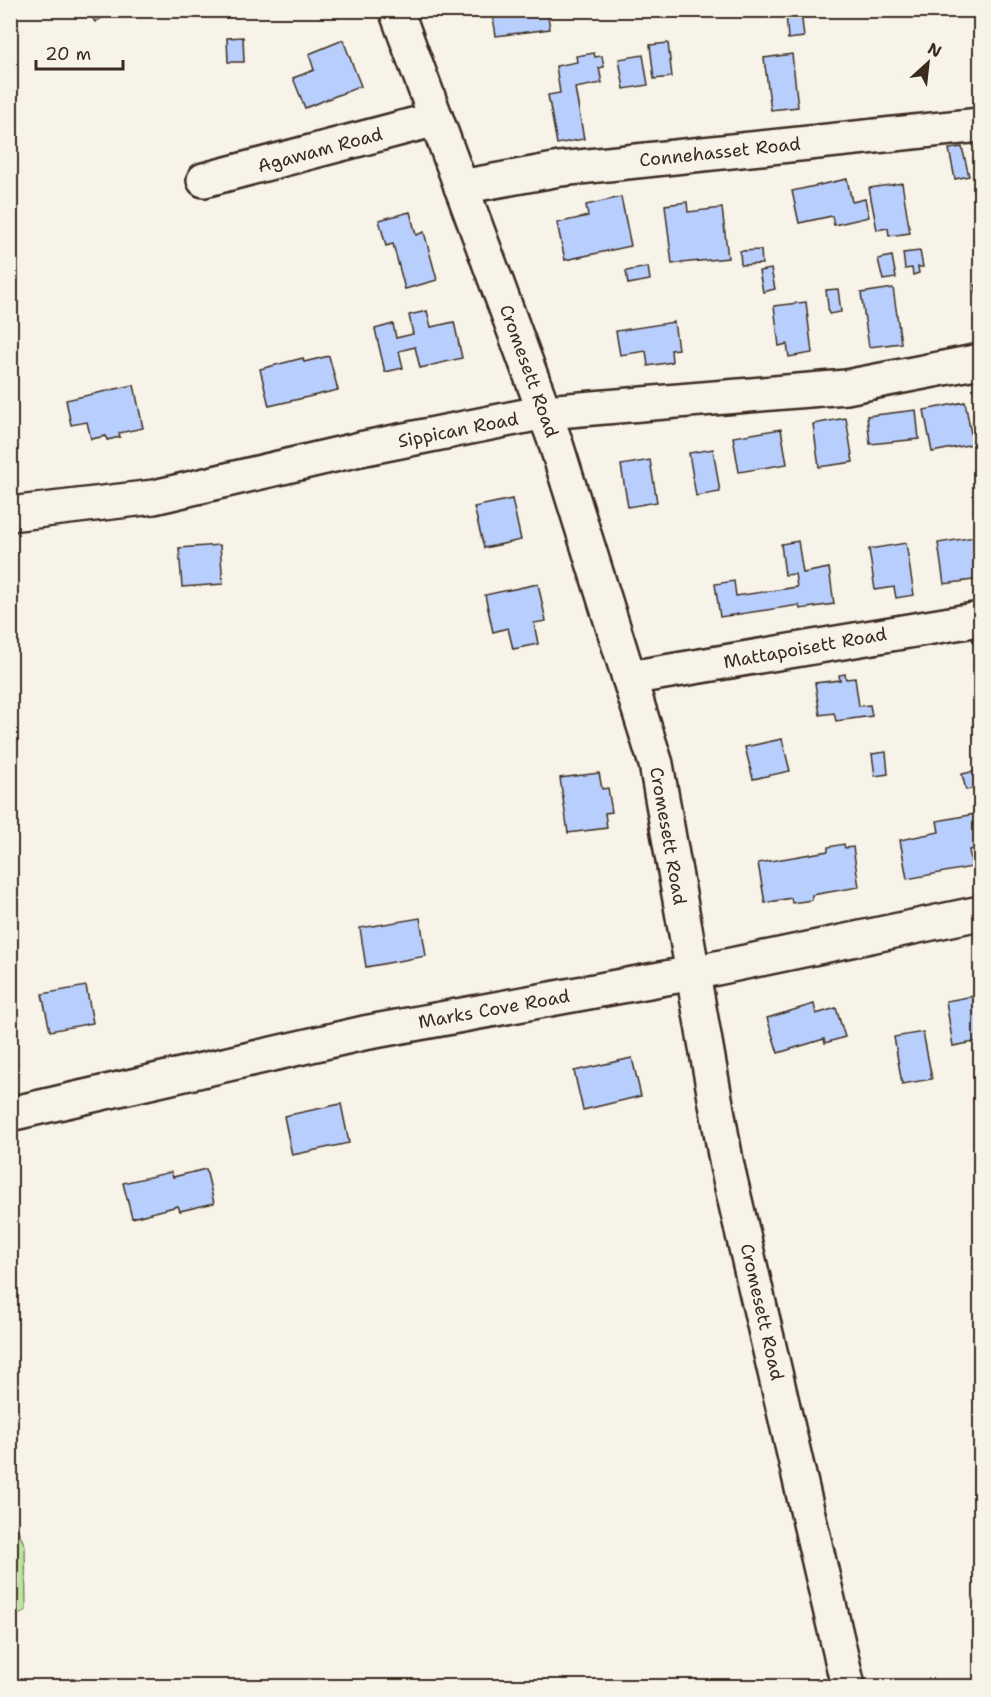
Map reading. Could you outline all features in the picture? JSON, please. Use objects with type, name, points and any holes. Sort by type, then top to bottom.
[{"type":"street","name":"Cromesett Road","points":[[396,10],[544,412],[656,764],[727,1166],[848,1686]]},
{"type":"street","name":"Agawam Road","points":[[204,180],[436,119]]},
{"type":"street","name":"Connehasset Road","points":[[461,188],[560,169],[981,125]]},
{"type":"street","name":"Sippican Road","points":[[10,514],[154,497],[360,449],[544,412],[846,387],[981,362]]},
{"type":"street","name":"Mattapoisett Road","points":[[629,678],[981,619]]},
{"type":"street","name":"Marks Cove Road","points":[[10,1114],[364,1033],[693,972],[981,913]]},
{"type":"green space","points":[[11,1515],[25,1546],[26,1610],[11,1620]]},
{"type":"building","points":[[88,10],[115,10],[95,22]]},
{"type":"building","points":[[492,10],[547,10],[550,29],[496,36]]},
{"type":"building","points":[[801,12],[804,37],[788,39],[786,13]]},
{"type":"building","points":[[243,37],[244,62],[228,62],[227,38]]},
{"type":"building","points":[[343,40],[361,86],[305,108],[293,78],[314,70],[309,54]]},
{"type":"building","points":[[668,43],[672,77],[654,79],[650,45]]},
{"type":"building","points":[[594,53],[595,57],[602,56],[604,67],[599,68],[602,83],[575,88],[584,139],[557,144],[548,95],[560,93],[556,66],[577,62],[576,56]]},
{"type":"building","points":[[792,54],[798,107],[771,110],[764,58]]},
{"type":"building","points":[[643,55],[648,85],[624,89],[619,59]]},
{"type":"building","points":[[962,147],[969,176],[955,179],[949,149]]},
{"type":"building","points":[[847,179],[852,202],[865,199],[869,217],[834,225],[832,216],[799,223],[792,191]]},
{"type":"building","points":[[902,183],[910,233],[889,236],[888,228],[877,230],[869,188]]},
{"type":"building","points":[[621,197],[631,246],[565,260],[557,223],[588,216],[586,205]]},
{"type":"building","points":[[687,202],[688,212],[722,208],[728,258],[672,264],[665,205]]},
{"type":"building","points":[[410,212],[416,235],[424,232],[437,280],[405,289],[393,244],[386,246],[379,220]]},
{"type":"building","points":[[761,250],[762,264],[741,265],[740,251]]},
{"type":"building","points":[[920,251],[923,267],[918,267],[919,273],[913,275],[912,268],[905,269],[903,253]]},
{"type":"building","points":[[892,256],[896,278],[883,280],[878,259]]},
{"type":"building","points":[[648,267],[650,280],[628,284],[626,271]]},
{"type":"building","points":[[771,269],[775,289],[763,292],[759,271]]},
{"type":"building","points":[[980,284],[980,308],[975,285]]},
{"type":"building","points":[[893,288],[901,343],[869,347],[861,293]]},
{"type":"building","points":[[838,289],[841,312],[829,314],[826,290]]},
{"type":"building","points":[[806,302],[812,353],[789,357],[787,344],[779,346],[774,306]]},
{"type":"building","points":[[427,311],[431,327],[454,322],[462,358],[420,368],[415,347],[399,351],[403,368],[385,372],[375,329],[393,324],[396,338],[413,334],[409,315]]},
{"type":"building","points":[[674,322],[678,349],[671,350],[672,362],[648,366],[646,351],[620,355],[616,331]]},
{"type":"building","points":[[329,356],[338,390],[269,406],[260,369],[303,358],[304,362]]},
{"type":"building","points":[[134,385],[143,428],[119,433],[120,437],[107,440],[106,436],[91,439],[87,422],[71,425],[66,400]]},
{"type":"building","points":[[965,402],[973,444],[932,452],[924,410]]},
{"type":"building","points":[[916,410],[919,439],[870,444],[867,416]]},
{"type":"building","points":[[846,418],[853,462],[819,467],[813,424]]},
{"type":"building","points":[[781,429],[787,464],[739,472],[733,437]]},
{"type":"building","points":[[713,449],[720,492],[696,496],[689,453]]},
{"type":"building","points":[[650,460],[657,502],[628,507],[621,465]]},
{"type":"building","points":[[512,499],[521,540],[484,548],[474,507]]},
{"type":"building","points":[[974,537],[980,579],[944,584],[938,543]]},
{"type":"building","points":[[798,541],[803,573],[829,568],[834,604],[800,609],[799,605],[720,617],[715,584],[734,581],[736,596],[797,587],[795,574],[785,575],[781,544]]},
{"type":"building","points":[[906,543],[914,595],[896,598],[894,587],[875,590],[869,549]]},
{"type":"building","points":[[220,545],[223,584],[182,587],[179,548]]},
{"type":"building","points":[[538,584],[546,621],[534,623],[538,644],[513,649],[508,628],[493,632],[485,595]]},
{"type":"building","points":[[845,674],[846,679],[855,678],[859,706],[870,705],[872,716],[836,721],[834,713],[820,715],[815,683],[840,680],[839,675]]},
{"type":"building","points":[[782,739],[790,771],[753,779],[745,747]]},
{"type":"building","points":[[886,752],[888,774],[875,776],[872,754]]},
{"type":"building","points":[[980,770],[980,787],[966,790],[962,774]]},
{"type":"building","points":[[599,773],[602,789],[608,788],[612,812],[605,813],[607,828],[568,833],[560,778]]},
{"type":"building","points":[[975,814],[980,848],[969,850],[972,867],[907,879],[900,840],[939,832],[937,821]]},
{"type":"building","points":[[844,844],[845,848],[853,847],[859,887],[812,895],[812,900],[792,903],[791,898],[765,903],[758,863],[828,851],[828,847]]},
{"type":"building","points":[[420,918],[426,956],[366,967],[360,928]]},
{"type":"building","points":[[86,986],[93,1023],[50,1031],[42,994]]},
{"type":"building","points":[[980,995],[980,1041],[953,1046],[946,1001]]},
{"type":"building","points":[[814,1004],[816,1014],[836,1008],[845,1037],[825,1043],[824,1039],[778,1053],[767,1018]]},
{"type":"building","points":[[923,1032],[932,1079],[902,1084],[894,1037]]},
{"type":"building","points":[[632,1058],[641,1096],[583,1110],[574,1071]]},
{"type":"building","points":[[341,1104],[349,1143],[292,1155],[284,1116]]},
{"type":"building","points":[[206,1169],[214,1203],[180,1211],[178,1206],[132,1218],[123,1183],[171,1172],[173,1177]]}]
